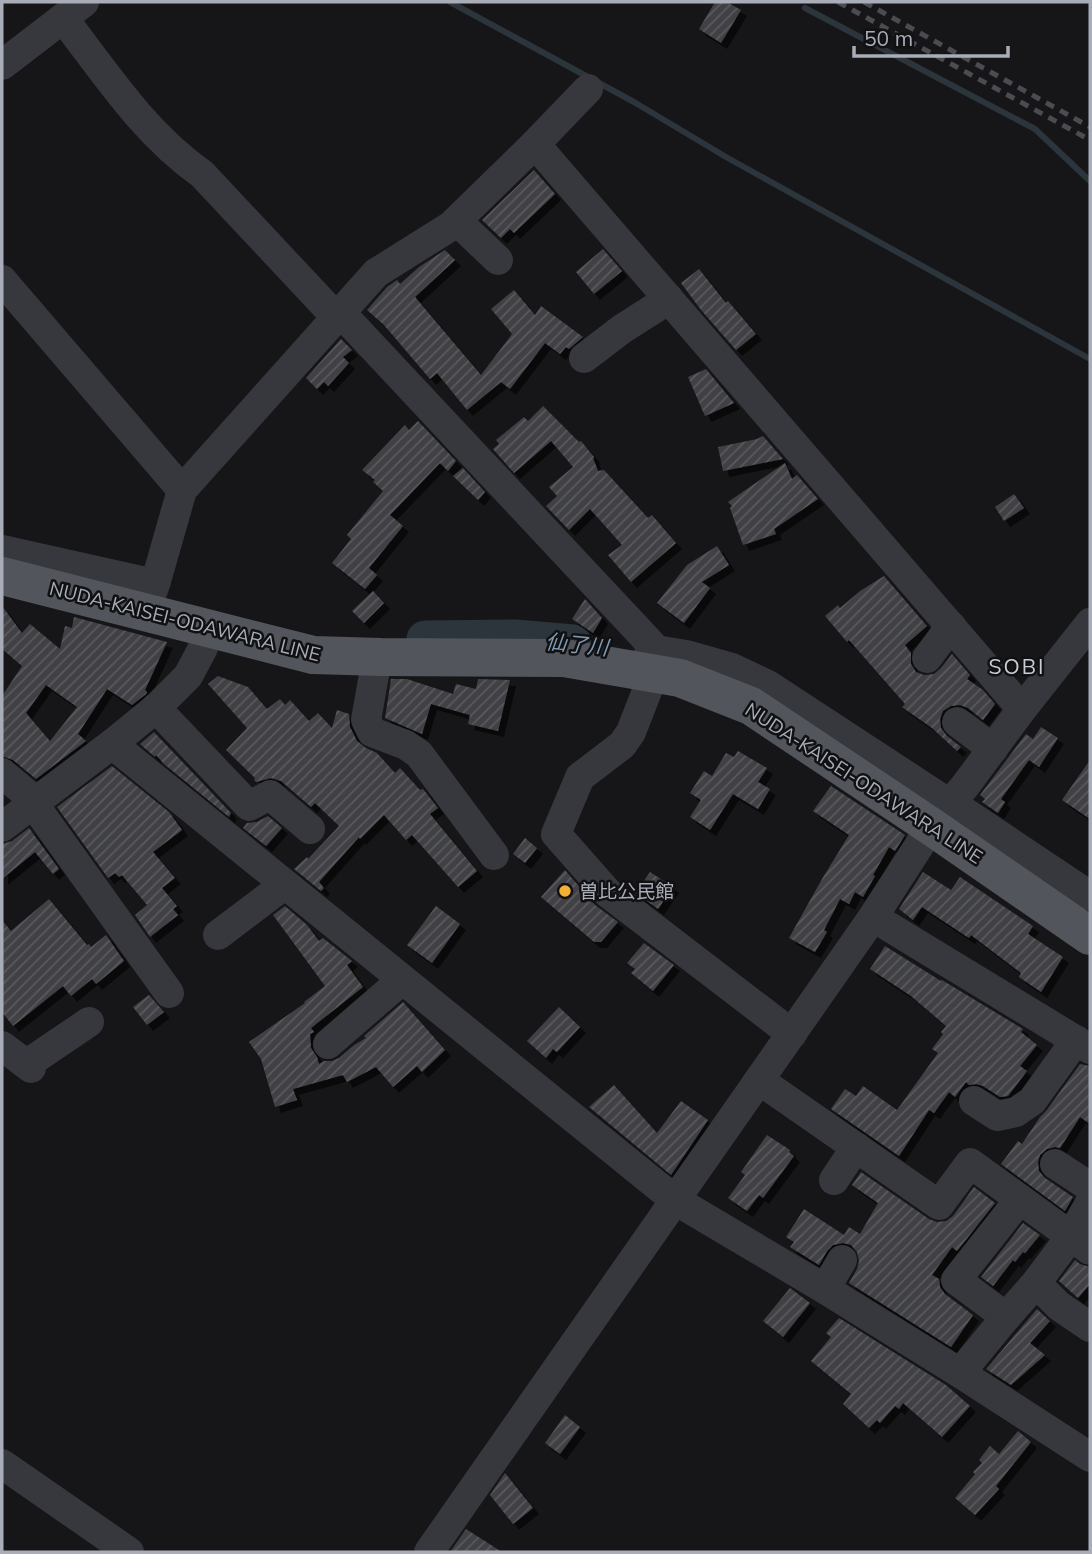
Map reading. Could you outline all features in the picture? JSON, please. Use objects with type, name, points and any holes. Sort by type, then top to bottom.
[{"type":"main road","name":"NUDA-KAISEI-ODAWARA LINE","points":[[2,576],[150,597],[205,628],[313,655],[564,658],[650,664],[751,706],[939,817],[1090,936]]},
{"type":"street","points":[[2,65],[74,10],[143,122],[181,159],[202,174],[339,315],[650,644],[650,664],[631,732],[622,745],[580,776],[556,834],[608,893],[792,1034]]},
{"type":"street","points":[[150,597],[182,490],[376,273],[457,221],[588,89]]},
{"type":"street","points":[[535,144],[1022,709]]},
{"type":"street","points":[[457,221],[498,260]]},
{"type":"street","points":[[2,280],[182,490]]},
{"type":"street","points":[[584,358],[668,299]]},
{"type":"street","points":[[2,550],[141,581],[150,597]]},
{"type":"street","points":[[429,1552],[792,1034],[939,817],[1090,623]]},
{"type":"street","points":[[927,658],[951,626]]},
{"type":"street","points":[[2,827],[156,708],[188,676],[203,648],[205,628]]},
{"type":"street","points":[[369,657],[374,675],[366,720],[372,732],[406,745],[419,754],[452,815],[494,855]]},
{"type":"street","points":[[156,708],[249,806],[270,795],[310,829]]},
{"type":"street","points":[[957,722],[993,749]]},
{"type":"street","points":[[112,744],[675,1200],[825,1289],[1090,1457]]},
{"type":"street","points":[[2,773],[35,800],[40,813],[169,993]]},
{"type":"street","points":[[939,817],[1090,896]]},
{"type":"street","points":[[218,936],[285,885]]},
{"type":"street","points":[[873,917],[1083,1044],[1032,1101],[1016,1112],[997,1116],[974,1101]]},
{"type":"street","points":[[328,1044],[402,980]]},
{"type":"street","points":[[2,1046],[29,1066],[89,1022]]},
{"type":"street","points":[[760,1080],[939,1205],[970,1163],[1081,1243]]},
{"type":"street","points":[[834,1180],[856,1147]]},
{"type":"street","points":[[1055,1164],[1090,1187]]},
{"type":"street","points":[[1006,1317],[956,1280],[1020,1199]]},
{"type":"street","points":[[960,1373],[1036,1283],[1081,1243],[1090,1203]]},
{"type":"street","points":[[825,1289],[842,1260]]},
{"type":"street","points":[[1036,1283],[1059,1306],[1090,1327]]},
{"type":"street","points":[[2,1464],[129,1552]]},
{"type":"building","points":[[715,2],[727,2],[741,10],[721,43],[699,29]]},
{"type":"building","points":[[534,170],[555,194],[514,233],[510,229],[501,238],[482,220]]},
{"type":"building","points":[[603,249],[622,271],[594,294],[576,272]]},
{"type":"building","points":[[445,250],[455,260],[415,297],[481,375],[512,334],[491,309],[514,290],[535,315],[541,306],[583,337],[560,354],[545,343],[510,389],[501,382],[467,410],[437,373],[430,379],[384,325],[367,310],[387,287],[397,280],[400,284],[419,267]]},
{"type":"building","points":[[699,269],[726,303],[728,301],[756,334],[736,350],[681,283]]},
{"type":"building","points":[[341,339],[352,350],[343,357],[349,363],[328,386],[324,382],[317,389],[306,378]]},
{"type":"building","points":[[706,369],[734,403],[705,416],[688,377]]},
{"type":"building","points":[[543,406],[581,441],[594,457],[598,471],[604,470],[648,518],[652,515],[676,543],[631,582],[608,555],[622,545],[590,509],[569,530],[546,506],[557,496],[549,487],[573,467],[551,441],[514,473],[493,449],[499,444],[496,440],[524,417],[528,421]]},
{"type":"building","points":[[418,421],[456,461],[448,471],[440,463],[390,515],[403,526],[369,568],[377,575],[365,589],[332,563],[351,539],[347,535],[383,491],[373,482],[375,480],[362,470],[405,425],[409,430]]},
{"type":"building","points":[[763,436],[783,459],[723,471],[718,447]]},
{"type":"building","points":[[785,463],[792,479],[797,475],[818,499],[774,529],[776,534],[743,545],[730,508],[732,506],[728,502]]},
{"type":"building","points":[[463,468],[485,492],[478,500],[453,476]]},
{"type":"building","points":[[1014,494],[1024,508],[1004,521],[995,507]]},
{"type":"building","points":[[717,546],[729,565],[702,582],[710,588],[684,623],[657,603],[687,565]]},
{"type":"building","points":[[884,576],[927,626],[905,645],[911,653],[911,664],[916,672],[934,674],[952,654],[970,675],[967,679],[983,690],[995,704],[983,720],[960,705],[943,711],[941,728],[961,747],[957,751],[932,728],[902,707],[905,704],[825,616]]},
{"type":"building","points":[[373,591],[384,603],[364,623],[352,611]]},
{"type":"building","points":[[585,599],[602,618],[593,633],[572,619]]},
{"type":"building","points":[[2,606],[22,633],[30,624],[60,649],[65,626],[72,628],[74,617],[167,642],[145,690],[146,694],[132,705],[107,689],[78,734],[86,741],[36,779],[13,760],[2,756],[2,696],[22,666],[2,649]],"holes":[[[46,685],[77,707],[50,741],[26,713]]]},
{"type":"building","points":[[218,676],[248,687],[267,709],[280,699],[285,705],[290,700],[309,721],[318,713],[332,728],[337,710],[349,714],[350,727],[357,741],[377,753],[395,773],[400,768],[420,790],[423,789],[438,808],[430,814],[477,871],[458,887],[412,835],[406,840],[384,815],[360,839],[359,837],[319,882],[324,888],[321,891],[294,869],[307,857],[308,859],[339,826],[315,803],[311,807],[281,781],[271,778],[256,782],[226,750],[247,728],[208,684]]},
{"type":"building","points":[[391,679],[407,679],[453,694],[456,684],[476,689],[478,679],[510,680],[498,731],[468,724],[470,715],[431,704],[422,734],[385,718]]},
{"type":"building","points":[[1041,727],[1058,738],[1039,767],[1029,760],[1001,799],[1005,802],[998,813],[982,802],[985,799],[980,795],[1026,734],[1033,739]]},
{"type":"building","points":[[154,732],[231,813],[229,817],[140,744]]},
{"type":"building","points":[[738,751],[767,768],[758,782],[770,789],[758,809],[733,794],[710,830],[690,817],[701,800],[690,793],[704,771],[712,776],[726,753],[734,757]]},
{"type":"building","points":[[1090,760],[1090,819],[1062,800]]},
{"type":"building","points":[[112,766],[169,812],[182,830],[153,852],[175,878],[162,888],[177,906],[173,909],[178,915],[150,937],[135,915],[147,905],[122,875],[119,877],[115,873],[108,878],[57,807]]},
{"type":"building","points":[[831,786],[905,835],[895,851],[889,847],[863,897],[855,892],[849,904],[840,899],[824,930],[827,932],[815,952],[789,938],[849,835],[813,811]]},
{"type":"building","points":[[268,816],[282,828],[266,846],[243,828],[247,823],[257,822]]},
{"type":"building","points":[[29,828],[59,869],[53,874],[35,852],[2,879],[2,844],[12,841]]},
{"type":"building","points":[[525,838],[537,848],[525,863],[513,854]]},
{"type":"building","points":[[565,870],[595,905],[618,922],[601,942],[594,942],[541,897]]},
{"type":"building","points":[[650,872],[673,887],[658,909],[636,893]]},
{"type":"building","points":[[923,872],[951,890],[960,877],[1033,926],[1028,934],[1063,957],[1041,992],[1019,977],[1021,973],[971,935],[969,938],[922,907],[913,920],[899,909]]},
{"type":"building","points":[[49,899],[87,945],[91,947],[106,935],[124,961],[96,984],[92,979],[71,996],[63,986],[13,1026],[2,1012],[2,920],[11,931]]},
{"type":"building","points":[[285,906],[307,925],[319,941],[323,938],[352,961],[347,965],[363,987],[311,1028],[314,1032],[310,1034],[311,1048],[319,1064],[339,1058],[366,1038],[364,1036],[403,1002],[445,1050],[422,1072],[417,1066],[393,1087],[376,1067],[347,1082],[343,1075],[293,1089],[297,1100],[275,1107],[261,1059],[249,1042],[325,986],[273,915]]},
{"type":"building","points":[[436,906],[460,924],[432,963],[407,945]]},
{"type":"building","points":[[644,943],[674,965],[653,991],[631,973],[635,969],[627,963]]},
{"type":"building","points":[[885,946],[1023,1029],[1021,1032],[1037,1045],[1020,1066],[1027,1071],[1008,1096],[1000,1097],[983,1086],[969,1085],[966,1082],[955,1097],[949,1092],[934,1113],[929,1110],[899,1156],[831,1109],[845,1089],[856,1096],[863,1086],[897,1110],[938,1053],[932,1049],[946,1026],[911,996],[870,969]]},
{"type":"building","points":[[149,995],[164,1012],[147,1025],[133,1007]]},
{"type":"building","points":[[559,1007],[580,1027],[557,1052],[553,1049],[546,1058],[527,1041]]},
{"type":"building","points":[[1080,1064],[1090,1066],[1090,1124],[1080,1117],[1060,1148],[1047,1149],[1040,1155],[1038,1162],[1039,1171],[1045,1178],[1073,1197],[1065,1211],[1001,1164],[1018,1141],[1022,1144]]},
{"type":"building","points":[[614,1085],[657,1133],[681,1101],[708,1120],[671,1175],[589,1107]]},
{"type":"building","points":[[767,1135],[790,1150],[794,1156],[763,1198],[759,1195],[747,1211],[728,1198],[745,1175],[741,1172]]},
{"type":"building","points":[[861,1172],[937,1222],[946,1221],[953,1216],[974,1187],[995,1203],[957,1251],[952,1247],[932,1275],[939,1279],[945,1294],[973,1315],[951,1347],[849,1283],[859,1261],[857,1252],[851,1245],[833,1245],[819,1265],[790,1247],[794,1242],[786,1237],[804,1209],[844,1235],[849,1227],[860,1234],[878,1203],[852,1185]]},
{"type":"building","points":[[1023,1223],[1040,1235],[1025,1253],[1015,1262],[1013,1260],[993,1286],[981,1277]]},
{"type":"building","points":[[1075,1260],[1090,1267],[1090,1284],[1078,1298],[1059,1281]]},
{"type":"building","points":[[790,1288],[810,1303],[783,1337],[763,1321]]},
{"type":"building","points":[[1037,1309],[1050,1321],[1030,1343],[1045,1355],[1011,1385],[986,1369]]},
{"type":"building","points":[[839,1318],[946,1385],[970,1406],[942,1437],[903,1403],[899,1409],[895,1406],[880,1423],[877,1420],[869,1428],[843,1404],[851,1394],[811,1361],[831,1337],[826,1333]]},
{"type":"building","points":[[565,1415],[580,1427],[560,1454],[545,1443]]},
{"type":"building","points":[[1018,1431],[1031,1442],[996,1486],[999,1489],[975,1515],[955,1498],[975,1474],[973,1472],[982,1463],[979,1460],[990,1446],[999,1454]]},
{"type":"building","points":[[505,1473],[533,1508],[513,1524],[490,1495]]},
{"type":"building","points":[[466,1529],[502,1552],[450,1552]]},
{"type":"waterway","points":[[450,2],[634,102],[726,157],[1090,359]]},
{"type":"waterway","points":[[805,8],[1035,129],[1090,181]]},
{"type":"waterway","name":"仙了川","points":[[425,639],[515,638],[573,643]]},
{"type":"railway","points":[[838,2],[1090,140]]},
{"type":"railway","points":[[864,2],[1090,127]]},
{"type":"place","name":"曽比公民館","points":[[565,891]]},
{"type":"district","name":"SOBI","points":[[1017,666]]}]
